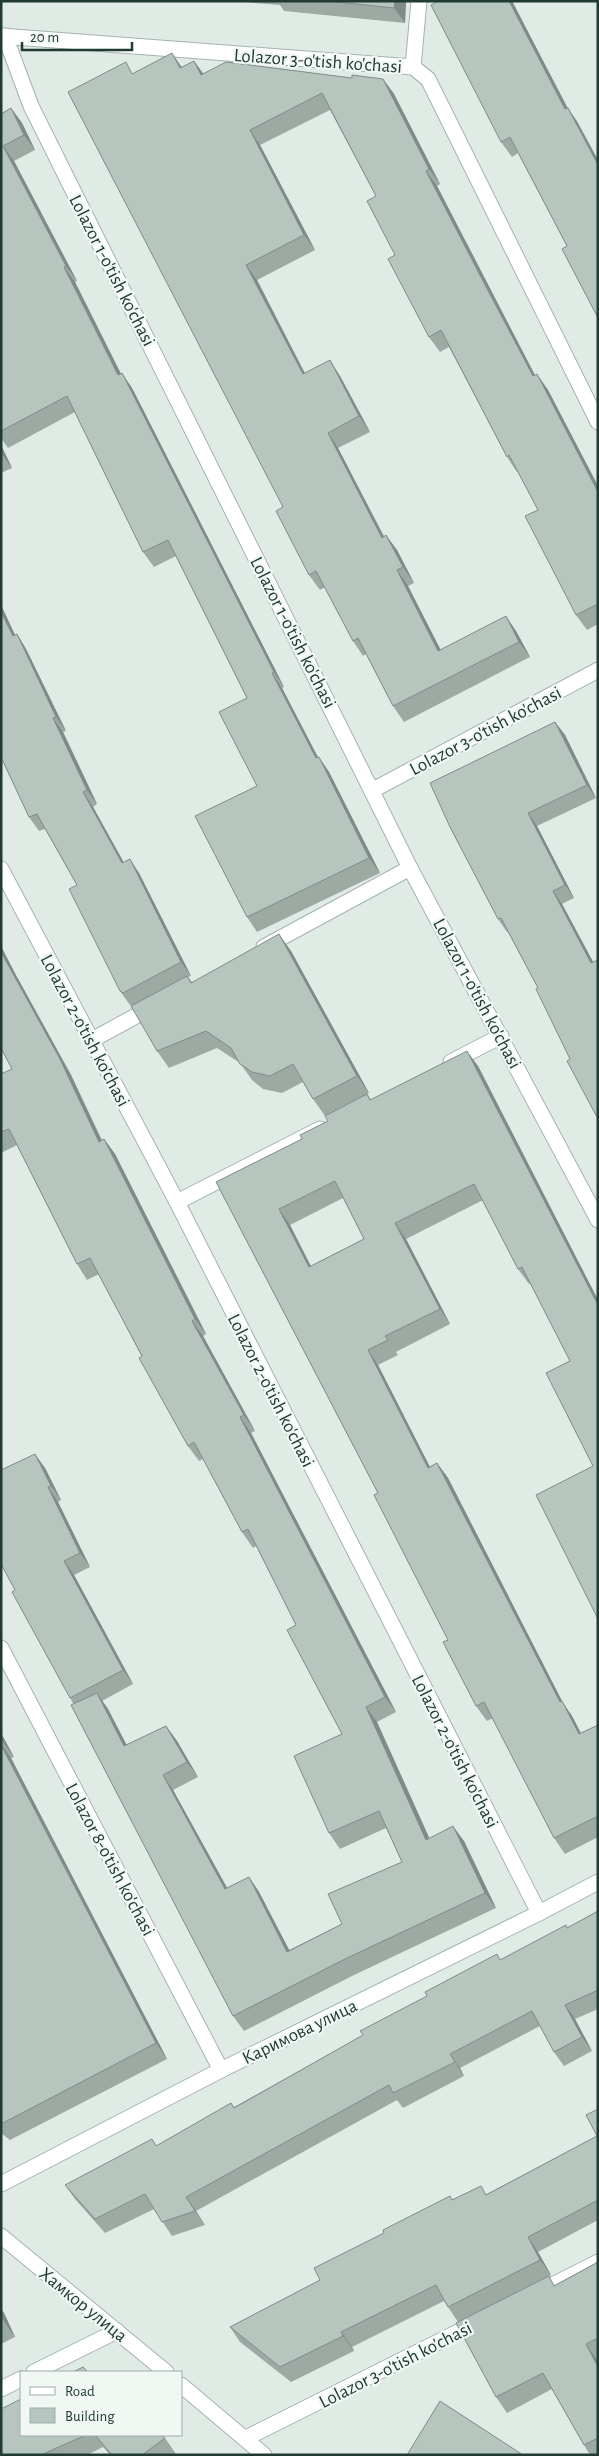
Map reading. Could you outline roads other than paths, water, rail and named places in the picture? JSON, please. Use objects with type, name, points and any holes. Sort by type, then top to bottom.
[{"type":"street","points":[[413,67],[419,1]]},
{"type":"street","name":"Lolazor 3-o'tish ko'chasi","points":[[3,36],[413,67],[428,79],[598,422]]},
{"type":"street","name":"Lolazor 1-o'tish ko'chasi","points":[[3,36],[32,106],[373,790],[410,868],[598,1220]]},
{"type":"street","name":"Lolazor 3-o'tish ko'chasi","points":[[373,790],[598,670]]},
{"type":"street","points":[[247,956],[410,868]]},
{"type":"street","name":"Lolazor 2-o'tish ko'chasi","points":[[1,869],[176,1202],[539,1913]]},
{"type":"street","points":[[92,1040],[169,998]]},
{"type":"street","points":[[440,1068],[501,1036]]},
{"type":"street","points":[[176,1202],[334,1121]]},
{"type":"street","name":"Lolazor 8-o'tish ko'chasi","points":[[1,1648],[221,2070]]},
{"type":"street","name":"Каримова улица","points":[[1,2184],[221,2070],[598,1882]]},
{"type":"street","name":"Хамкор улица","points":[[1,2236],[165,2371]]},
{"type":"street","points":[[527,2297],[598,2262]]},
{"type":"street","name":"Lolazor 3-o'tish ko'chasi","points":[[246,2438],[492,2315]]},
{"type":"street","points":[[36,2371],[117,2331]]},
{"type":"street","points":[[1,2389],[20,2380]]},
{"type":"street","points":[[182,2386],[264,2455]]}]
